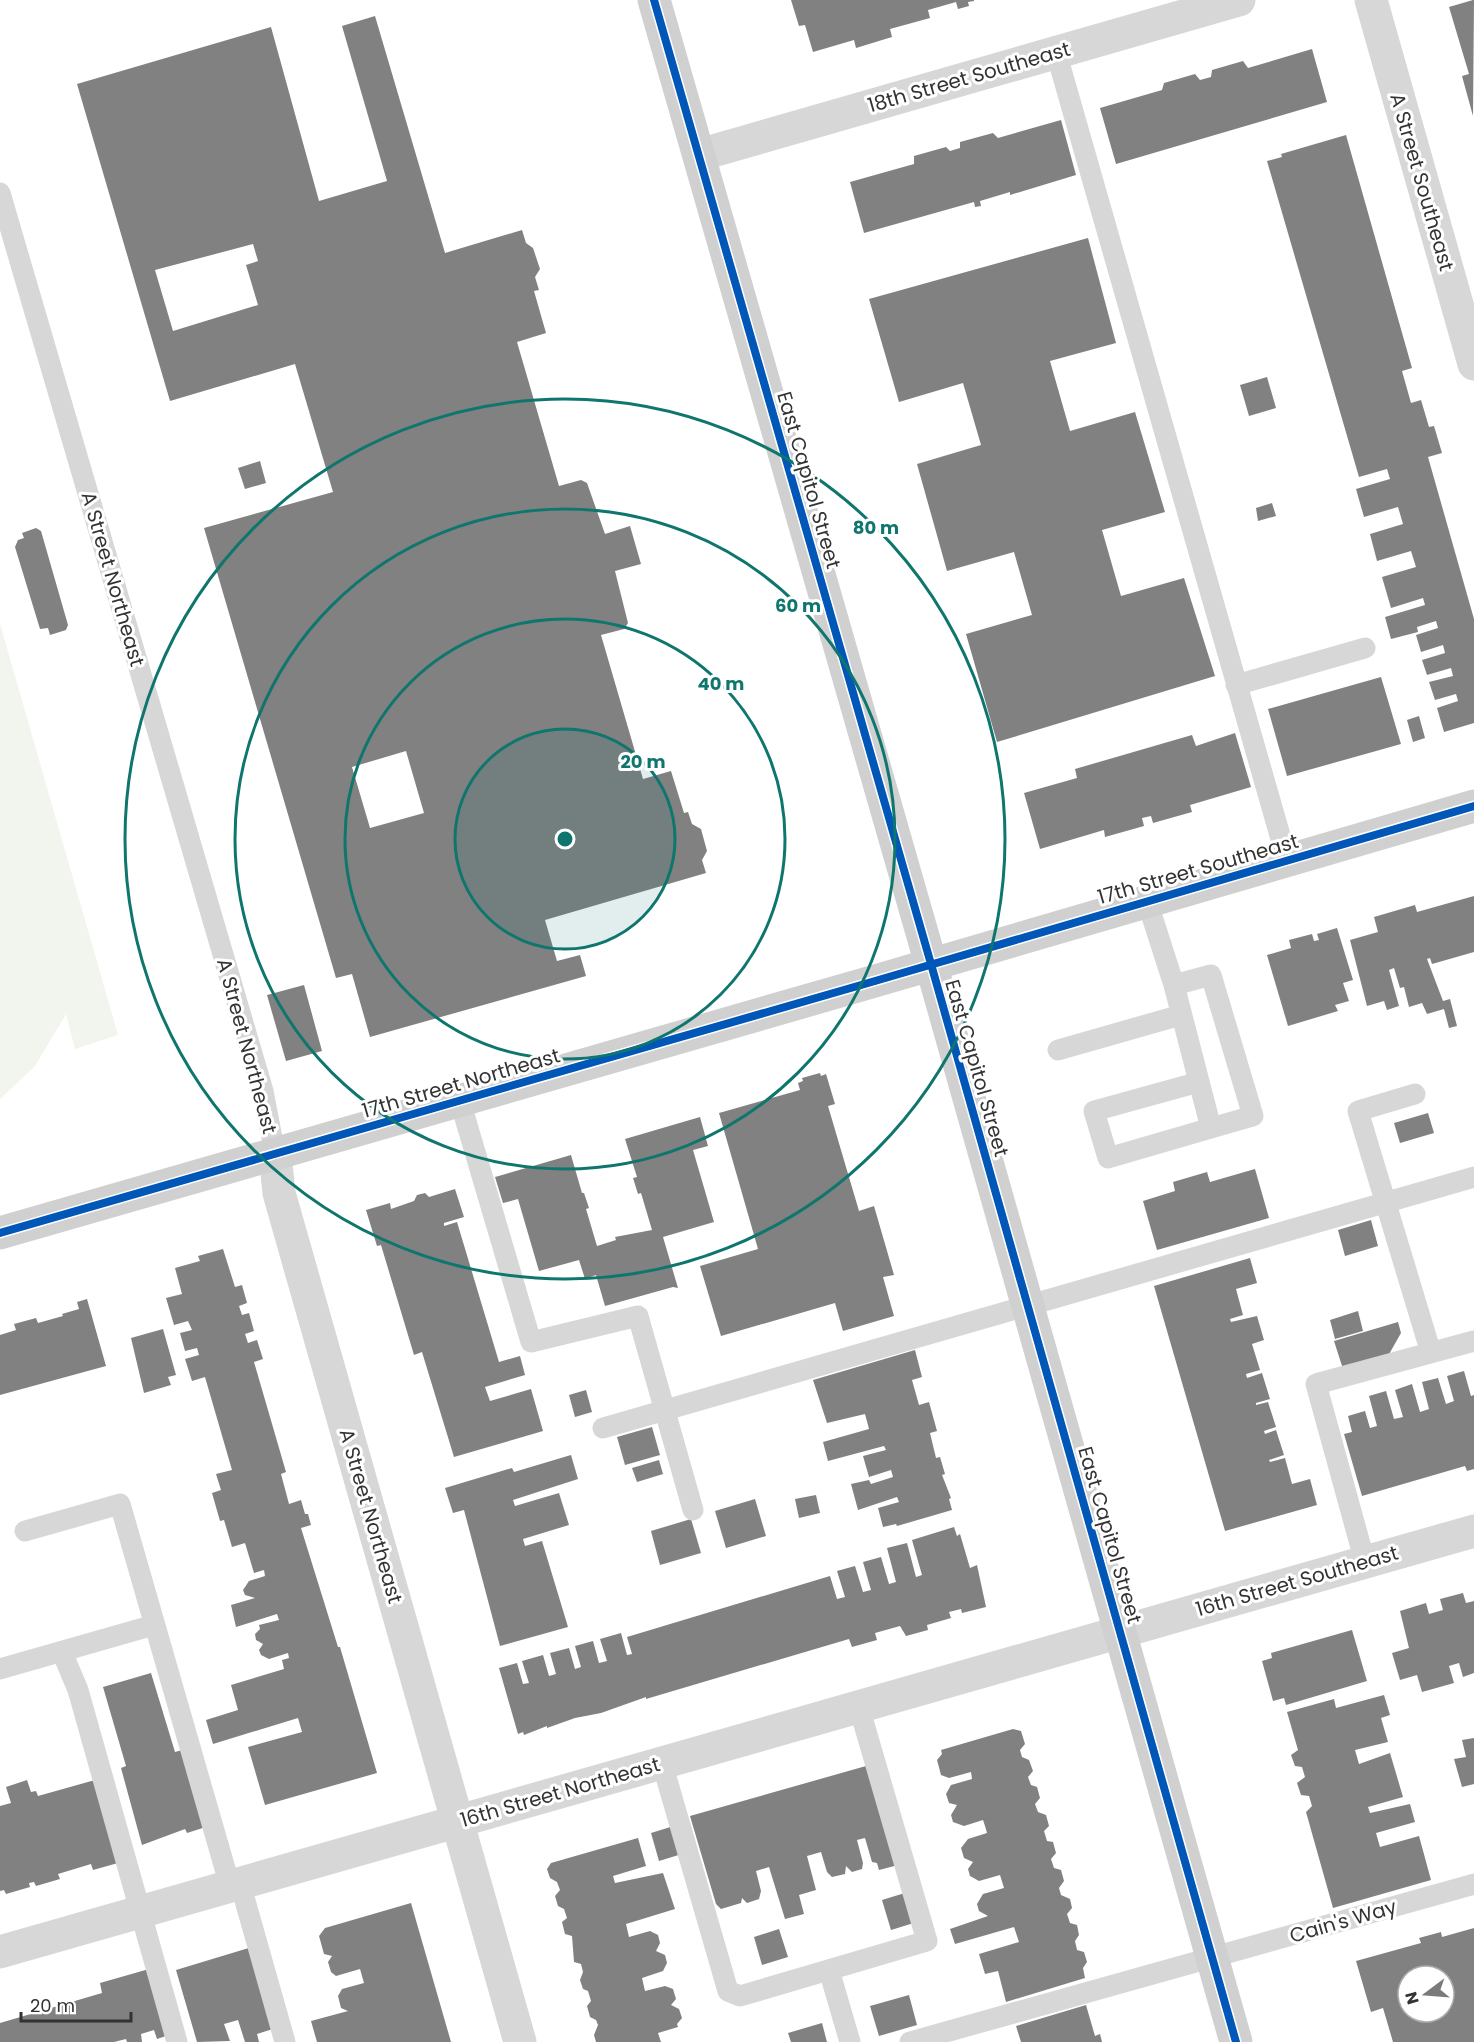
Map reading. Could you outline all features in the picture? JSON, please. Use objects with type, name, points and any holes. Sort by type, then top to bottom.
[{"type":"main road","name":"East Capitol Street","points":[[654,0],[931,964],[1236,2042]]},
{"type":"main road","name":"17th Street Southeast","points":[[931,964],[1474,806]]},
{"type":"main road","name":"17th Street Northeast","points":[[0,1233],[931,964]]},
{"type":"street","name":"18th Street Southeast","points":[[699,155],[1239,0]]},
{"type":"street","name":"A Street Southeast","points":[[1371,0],[1474,364]]},
{"type":"street","name":"A Street Northeast","points":[[274,1154],[279,1193],[520,2042]]},
{"type":"street","name":"16th Street Southeast","points":[[1121,1632],[1474,1531]]},
{"type":"street","name":"16th Street Northeast","points":[[0,1952],[1121,1632]]},
{"type":"lane","points":[[1056,52],[1287,860]]},
{"type":"lane","name":"A Street Northeast","points":[[0,193],[263,1091],[274,1154]]},
{"type":"lane","points":[[1236,685],[1365,648]]},
{"type":"lane","points":[[1147,901],[1174,985],[1211,1128]]},
{"type":"lane","points":[[1174,985],[1211,975],[1253,1116],[1108,1158],[1094,1111],[1199,1082]]},
{"type":"lane","points":[[1058,1050],[1181,1015]]},
{"type":"lane","points":[[1415,1094],[1358,1111],[1431,1353]]},
{"type":"lane","points":[[460,1101],[531,1342],[638,1316],[693,1510]]},
{"type":"lane","points":[[603,1428],[1028,1308],[1474,1178]]},
{"type":"lane","points":[[1365,1562],[1316,1384],[1474,1341]]},
{"type":"lane","points":[[25,1531],[120,1504],[154,1625],[285,2042]]},
{"type":"lane","points":[[0,1669],[154,1625]]},
{"type":"lane","points":[[62,1652],[78,1690],[177,2042]]},
{"type":"lane","points":[[662,1763],[728,1991],[740,1996],[927,1941],[859,1707]]},
{"type":"lane","name":"Cain's Way","points":[[910,2042],[1474,1884]]},
{"type":"lane","points":[[829,1970],[850,2042]]},
{"type":"shaded area","points":[[0,624],[118,1035],[75,1049],[66,1014],[35,1066],[0,1099]]},
{"type":"building","points":[[791,0],[974,1],[968,2],[969,6],[958,9],[956,2],[928,10],[930,18],[890,29],[892,37],[856,48],[854,40],[813,52],[805,25],[799,26]]},
{"type":"building","points":[[1474,0],[1473,116],[1462,76],[1469,74],[1449,7]]},
{"type":"building","points":[[375,16],[445,253],[522,230],[526,243],[533,248],[540,269],[535,277],[539,290],[534,291],[546,333],[517,342],[559,486],[581,480],[587,483],[605,534],[630,526],[641,564],[615,571],[628,623],[624,629],[601,635],[643,779],[671,771],[684,813],[688,812],[692,824],[701,829],[707,851],[702,860],[706,873],[545,920],[557,961],[580,955],[586,976],[370,1037],[352,974],[336,978],[204,528],[333,492],[295,364],[170,401],[77,84],[271,27],[319,201],[387,181],[342,26]],"holes":[[[253,244],[258,261],[246,265],[258,305],[173,331],[155,270]],[[406,751],[424,813],[370,828],[352,767]]]},
{"type":"building","points":[[1312,49],[1327,102],[1116,164],[1100,108],[1162,90],[1164,83],[1195,74],[1200,80],[1211,77],[1212,70],[1243,61],[1248,68]]},
{"type":"building","points":[[1061,120],[1076,175],[1010,195],[1010,192],[980,201],[981,206],[975,207],[974,202],[864,233],[850,182],[914,164],[914,156],[946,147],[950,151],[960,148],[960,142],[993,133],[998,138]]},
{"type":"building","points":[[1346,135],[1412,368],[1402,371],[1411,403],[1421,400],[1429,427],[1434,426],[1442,453],[1428,457],[1474,619],[1474,723],[1444,732],[1437,708],[1458,701],[1456,694],[1435,700],[1429,682],[1453,676],[1451,668],[1427,675],[1422,660],[1445,653],[1443,645],[1421,652],[1416,635],[1438,628],[1436,621],[1417,627],[1418,632],[1391,639],[1385,617],[1425,605],[1423,598],[1391,608],[1382,577],[1416,567],[1411,551],[1377,561],[1370,534],[1403,524],[1398,507],[1364,517],[1356,489],[1390,479],[1387,469],[1359,477],[1267,161],[1282,157],[1281,154]]},
{"type":"building","points":[[1088,238],[1116,343],[1050,361],[1070,431],[1135,412],[1165,512],[1102,530],[1121,596],[1184,578],[1215,676],[997,742],[966,634],[1032,615],[1014,552],[947,571],[917,464],[981,445],[963,383],[899,402],[869,299]]},
{"type":"building","points":[[1267,377],[1276,408],[1249,416],[1240,385]]},
{"type":"building","points":[[260,461],[266,483],[245,489],[238,468]]},
{"type":"building","points":[[1272,503],[1276,516],[1258,521],[1256,508]]},
{"type":"building","points":[[36,528],[41,531],[68,625],[66,630],[50,635],[48,628],[40,629],[15,547],[18,540],[24,538],[22,533]]},
{"type":"building","points":[[1381,677],[1401,744],[1287,776],[1268,709]]},
{"type":"building","points":[[1419,716],[1425,738],[1413,742],[1407,720]]},
{"type":"building","points":[[1235,733],[1251,787],[1190,805],[1192,812],[1153,823],[1151,816],[1142,818],[1144,826],[1105,837],[1104,830],[1040,849],[1024,793],[1077,778],[1075,769],[1192,735],[1196,746]]},
{"type":"building","points":[[1474,896],[1474,952],[1432,964],[1430,958],[1427,959],[1443,1001],[1450,999],[1457,1026],[1449,1028],[1444,1009],[1427,1014],[1422,1003],[1409,1007],[1404,987],[1400,988],[1394,968],[1389,970],[1399,1006],[1387,1010],[1384,1001],[1367,1006],[1350,940],[1378,932],[1374,917],[1415,905],[1417,912]]},
{"type":"building","points":[[1337,928],[1353,980],[1343,983],[1349,1001],[1335,1005],[1338,1011],[1288,1026],[1267,955],[1291,948],[1289,940],[1312,934],[1314,941],[1319,940],[1317,934]]},
{"type":"building","points":[[304,985],[322,1051],[286,1061],[267,995]]},
{"type":"building","points":[[820,1073],[821,1076],[826,1074],[835,1104],[828,1106],[859,1211],[874,1206],[894,1275],[883,1277],[894,1316],[843,1331],[835,1303],[721,1336],[700,1266],[758,1249],[719,1113],[800,1090],[798,1083],[803,1081],[802,1078]]},
{"type":"building","points":[[1428,1113],[1434,1133],[1400,1143],[1394,1123]]},
{"type":"building","points":[[700,1117],[708,1146],[693,1150],[714,1222],[663,1237],[678,1288],[673,1287],[605,1306],[596,1275],[585,1279],[579,1260],[539,1271],[518,1199],[503,1203],[495,1177],[571,1155],[582,1193],[584,1193],[589,1208],[586,1209],[597,1246],[616,1240],[615,1237],[652,1230],[641,1193],[638,1194],[633,1178],[637,1177],[625,1139]]},
{"type":"building","points":[[1255,1169],[1269,1218],[1157,1250],[1143,1201],[1175,1191],[1173,1182],[1207,1172],[1210,1182]]},
{"type":"building","points":[[455,1189],[464,1217],[444,1223],[444,1226],[457,1222],[499,1362],[520,1356],[525,1375],[485,1387],[490,1401],[531,1389],[543,1431],[454,1457],[422,1352],[414,1355],[381,1245],[377,1246],[366,1210],[390,1203],[391,1209],[414,1201],[417,1195],[425,1193],[429,1197]]},
{"type":"building","points":[[1371,1220],[1378,1246],[1345,1256],[1338,1230]]},
{"type":"building","points":[[223,1249],[235,1287],[242,1285],[247,1303],[239,1306],[242,1315],[249,1313],[254,1331],[245,1334],[248,1343],[257,1340],[263,1359],[254,1362],[286,1472],[281,1474],[289,1504],[301,1500],[305,1514],[308,1514],[311,1525],[301,1528],[338,1647],[340,1647],[377,1773],[265,1805],[248,1747],[302,1732],[298,1718],[213,1744],[206,1720],[238,1710],[231,1685],[284,1669],[282,1660],[289,1658],[288,1653],[269,1659],[261,1655],[259,1650],[263,1644],[256,1640],[255,1634],[260,1629],[259,1625],[279,1620],[277,1614],[236,1627],[231,1605],[255,1598],[245,1595],[243,1590],[249,1581],[265,1576],[264,1570],[254,1573],[245,1543],[232,1547],[224,1520],[220,1521],[212,1493],[221,1490],[216,1474],[232,1470],[205,1377],[192,1381],[185,1359],[199,1355],[197,1348],[185,1351],[180,1333],[192,1330],[188,1321],[174,1325],[166,1298],[182,1294],[175,1268],[200,1261],[198,1256]]},
{"type":"building","points":[[1250,1258],[1257,1283],[1236,1289],[1243,1315],[1230,1319],[1231,1322],[1257,1316],[1264,1340],[1252,1344],[1260,1370],[1246,1374],[1247,1378],[1262,1373],[1270,1399],[1256,1403],[1256,1405],[1268,1402],[1276,1427],[1264,1431],[1265,1434],[1276,1430],[1284,1455],[1269,1460],[1270,1462],[1285,1458],[1292,1484],[1310,1479],[1317,1505],[1225,1531],[1154,1286]]},
{"type":"building","points":[[87,1299],[106,1366],[0,1395],[0,1335],[16,1330],[14,1324],[36,1318],[38,1323],[63,1316],[62,1314],[79,1309],[77,1302]]},
{"type":"building","points":[[1358,1311],[1363,1331],[1335,1339],[1330,1320]]},
{"type":"building","points":[[1398,1322],[1401,1333],[1388,1356],[1343,1369],[1334,1341]]},
{"type":"building","points":[[163,1329],[176,1375],[168,1377],[171,1385],[144,1393],[131,1338]]},
{"type":"building","points":[[915,1350],[922,1377],[912,1380],[919,1405],[929,1402],[937,1431],[930,1433],[936,1458],[940,1457],[945,1474],[942,1475],[951,1498],[949,1499],[952,1510],[897,1526],[896,1524],[883,1527],[878,1508],[899,1502],[897,1497],[858,1510],[851,1484],[869,1480],[871,1484],[893,1477],[891,1470],[869,1477],[863,1456],[886,1450],[884,1446],[828,1461],[823,1442],[869,1429],[865,1414],[827,1423],[813,1380]]},
{"type":"building","points":[[1464,1371],[1471,1396],[1474,1395],[1474,1469],[1467,1471],[1465,1466],[1362,1496],[1344,1434],[1352,1432],[1348,1416],[1365,1411],[1370,1428],[1377,1426],[1369,1396],[1386,1391],[1394,1419],[1403,1417],[1395,1390],[1412,1384],[1420,1412],[1429,1409],[1422,1382],[1438,1378],[1446,1404],[1454,1401],[1447,1376]]},
{"type":"building","points":[[586,1390],[592,1412],[575,1417],[569,1395]]},
{"type":"building","points":[[652,1427],[660,1455],[625,1465],[617,1437]]},
{"type":"building","points":[[571,1455],[578,1479],[513,1500],[515,1506],[559,1493],[569,1525],[523,1539],[525,1546],[542,1541],[568,1627],[500,1646],[464,1510],[453,1513],[445,1488],[512,1468],[514,1472]]},
{"type":"building","points":[[659,1460],[663,1474],[637,1482],[632,1468]]},
{"type":"building","points":[[816,1495],[820,1513],[799,1518],[795,1499]]},
{"type":"building","points":[[755,1499],[766,1536],[726,1548],[715,1511]]},
{"type":"building","points":[[691,1519],[701,1553],[660,1565],[651,1531]]},
{"type":"building","points":[[954,1527],[957,1536],[960,1534],[970,1568],[977,1565],[986,1607],[962,1613],[961,1609],[949,1612],[951,1618],[927,1625],[928,1630],[906,1636],[900,1626],[875,1633],[877,1640],[852,1647],[849,1639],[646,1699],[646,1697],[601,1713],[575,1718],[547,1728],[547,1726],[524,1735],[523,1732],[518,1734],[499,1668],[517,1663],[523,1684],[529,1683],[522,1661],[543,1655],[549,1676],[556,1674],[550,1653],[569,1648],[575,1669],[581,1667],[575,1646],[593,1641],[599,1663],[607,1661],[600,1639],[621,1633],[627,1655],[632,1654],[627,1637],[830,1576],[837,1599],[845,1597],[837,1571],[855,1566],[863,1592],[871,1590],[863,1562],[881,1557],[889,1584],[896,1582],[887,1548],[907,1543],[916,1577],[922,1575],[912,1540]]},
{"type":"building","points":[[1463,1593],[1466,1603],[1474,1601],[1474,1673],[1463,1677],[1459,1663],[1449,1666],[1454,1683],[1422,1692],[1417,1675],[1400,1680],[1392,1653],[1409,1648],[1400,1611],[1426,1603],[1429,1614],[1443,1610],[1440,1599]]},
{"type":"building","points":[[1352,1630],[1367,1681],[1286,1705],[1284,1698],[1273,1701],[1262,1661],[1272,1658],[1271,1653]]},
{"type":"building","points":[[151,1673],[175,1752],[186,1749],[209,1826],[187,1833],[185,1829],[142,1845],[121,1768],[126,1766],[103,1687]]},
{"type":"building","points":[[1384,1695],[1390,1715],[1381,1718],[1388,1742],[1355,1750],[1359,1764],[1390,1753],[1403,1797],[1368,1807],[1370,1813],[1410,1804],[1415,1822],[1376,1833],[1380,1847],[1419,1836],[1431,1880],[1333,1908],[1306,1812],[1312,1806],[1309,1796],[1301,1795],[1297,1783],[1305,1777],[1302,1767],[1295,1766],[1291,1755],[1298,1750],[1287,1712],[1334,1699],[1336,1708]]},
{"type":"building","points":[[1013,1729],[1021,1731],[1025,1744],[1020,1750],[1022,1757],[1029,1760],[1033,1771],[1028,1777],[1031,1785],[1037,1787],[1040,1798],[1035,1804],[1038,1812],[1046,1815],[1049,1826],[1044,1831],[1047,1841],[1053,1842],[1056,1853],[1051,1859],[1054,1868],[1061,1870],[1064,1881],[1059,1888],[1061,1895],[1070,1899],[1072,1908],[1067,1914],[1070,1923],[1077,1925],[1079,1935],[1075,1941],[1077,1950],[1084,1952],[1087,1962],[1083,1968],[1085,1978],[1006,2002],[998,1971],[985,1974],[979,1954],[1019,1942],[1014,1927],[955,1944],[950,1929],[988,1916],[979,1911],[977,1904],[983,1894],[1004,1888],[1000,1875],[979,1881],[970,1876],[968,1869],[973,1862],[964,1858],[961,1848],[968,1839],[987,1833],[983,1820],[964,1826],[953,1822],[951,1815],[957,1805],[949,1803],[946,1794],[951,1785],[972,1779],[971,1772],[949,1778],[941,1775],[937,1760],[942,1754],[941,1750]]},
{"type":"building","points":[[1474,1738],[1474,1784],[1462,1787],[1454,1759],[1466,1757],[1462,1740]]},
{"type":"building","points":[[873,1764],[902,1864],[879,1870],[877,1863],[872,1862],[865,1838],[857,1840],[863,1863],[862,1869],[852,1872],[846,1866],[845,1874],[832,1877],[827,1872],[821,1852],[807,1856],[816,1890],[799,1895],[804,1914],[785,1919],[769,1867],[756,1871],[761,1891],[759,1899],[747,1903],[742,1898],[741,1903],[721,1909],[716,1904],[690,1816]]},
{"type":"building","points":[[27,1780],[31,1792],[36,1791],[38,1796],[95,1780],[118,1863],[93,1870],[91,1864],[58,1874],[60,1879],[36,1886],[34,1882],[29,1883],[30,1887],[6,1894],[4,1890],[0,1891],[0,1806],[11,1803],[6,1787]]},
{"type":"building","points":[[677,1825],[685,1853],[659,1861],[651,1833]]},
{"type":"building","points":[[638,1838],[646,1866],[613,1876],[615,1883],[663,1873],[675,1909],[626,1924],[629,1937],[650,1931],[658,1935],[660,1943],[656,1951],[665,1955],[667,1963],[663,1971],[642,1978],[645,1991],[665,1986],[673,1989],[676,1999],[671,2005],[679,2009],[682,2018],[677,2024],[678,2027],[658,2033],[661,2042],[596,2042],[594,2035],[598,2025],[596,2020],[590,2017],[587,2006],[591,2001],[588,1991],[583,1989],[580,1980],[583,1972],[581,1964],[574,1962],[572,1936],[565,1934],[562,1922],[567,1918],[564,1909],[558,1906],[555,1896],[560,1890],[557,1882],[550,1878],[547,1869],[551,1863]]},
{"type":"building","points":[[908,1892],[917,1922],[891,1930],[882,1900]]},
{"type":"building","points":[[411,1903],[451,2042],[317,2042],[311,2021],[348,2011],[341,2008],[338,1996],[342,1989],[364,1983],[360,1969],[336,1976],[331,1972],[328,1962],[332,1956],[324,1954],[319,1936],[325,1928]]},
{"type":"building","points":[[1474,1928],[1474,2042],[1393,2042],[1383,2008],[1371,2012],[1356,1961],[1421,1943],[1419,1938],[1441,1932],[1442,1937]]},
{"type":"building","points":[[779,1929],[788,1957],[762,1965],[754,1937]]},
{"type":"building","points":[[252,1947],[276,2028],[257,2034],[259,2042],[245,2042],[238,2020],[224,2024],[230,2041],[197,2042],[176,1970]]},
{"type":"building","points":[[149,1969],[169,2035],[157,2039],[154,2030],[141,2034],[142,2042],[127,2042],[126,2039],[114,2042],[0,2042],[0,2023],[102,1993],[100,1983]]},
{"type":"building","points":[[909,1995],[917,2025],[879,2036],[870,2006]]},
{"type":"building","points":[[1086,2005],[1095,2036],[1100,2034],[1102,2042],[1021,2042],[1016,2026]]},
{"type":"building","points":[[822,2023],[827,2042],[791,2042],[788,2033]]},
{"type":"cycle path","points":[[654,0],[931,964],[1236,2042]]},
{"type":"cycle path","points":[[0,1233],[1474,806]]}]
